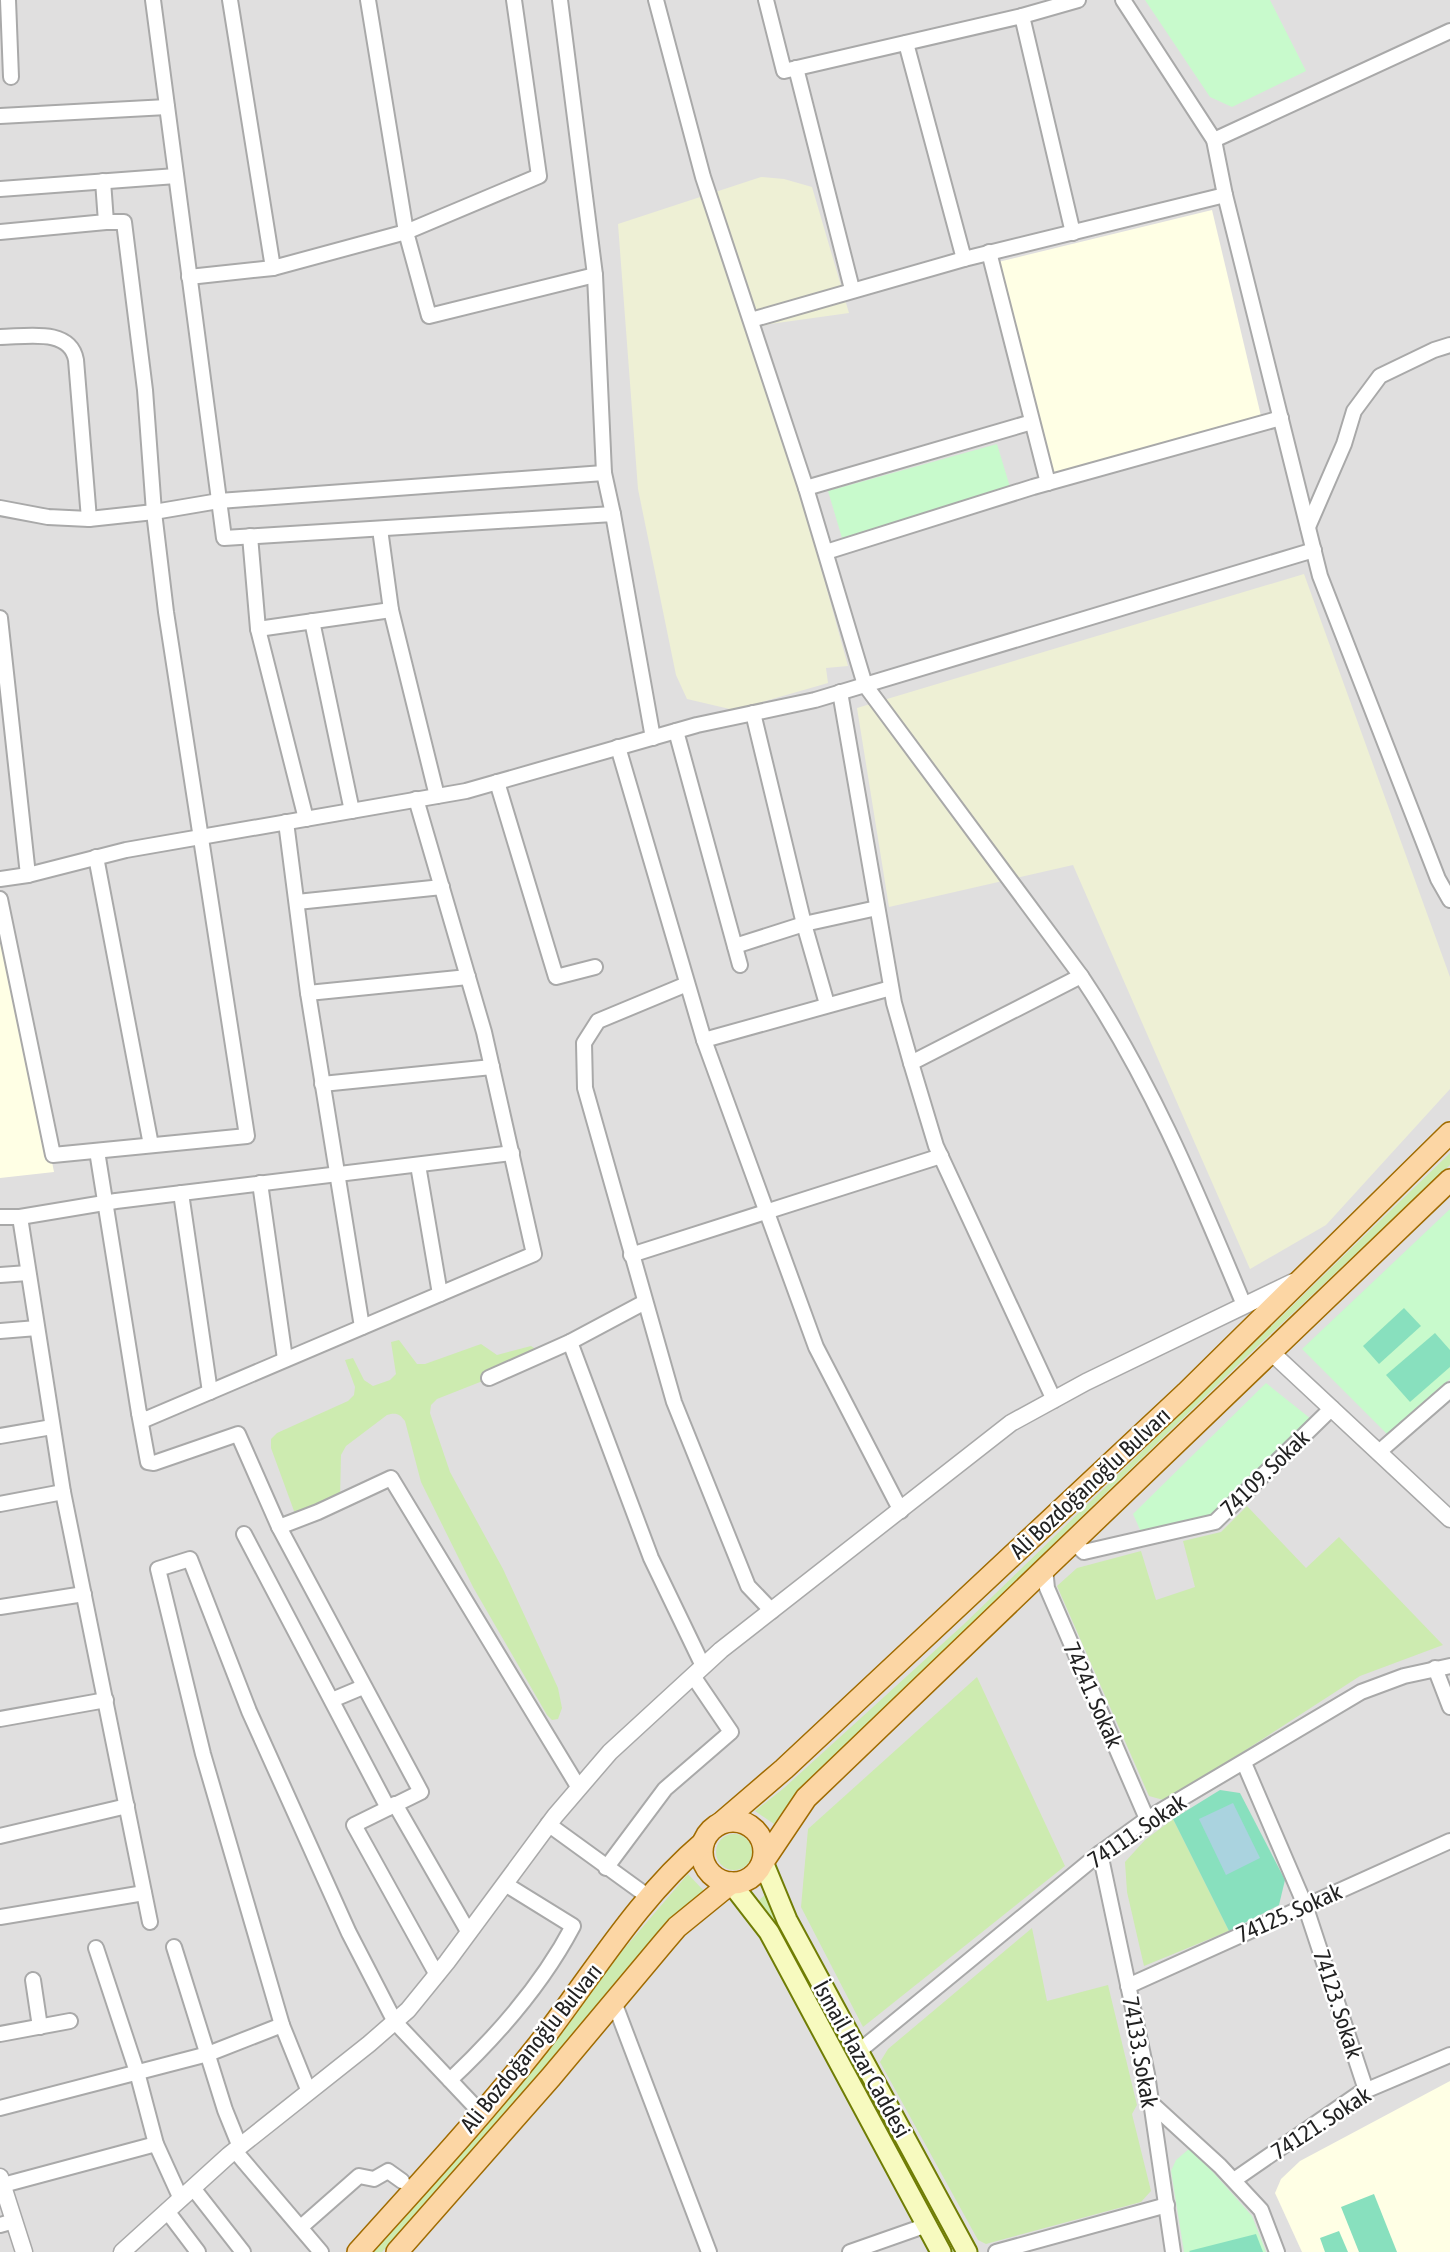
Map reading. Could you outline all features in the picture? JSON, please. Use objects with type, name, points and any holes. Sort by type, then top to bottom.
[{"type":"main road","name":"Ali Bozdoğanoğlu Bulvarı","points":[[720,1823],[794,1760],[1115,1460],[1450,1133]]},
{"type":"main road","name":"Ali Bozdoğanoğlu Bulvarı","points":[[763,1862],[806,1798],[1450,1180]]},
{"type":"main road","points":[[731,1820],[751,1825],[763,1842],[763,1862],[750,1878],[731,1883],[720,1881],[706,1867],[702,1857],[703,1843],[712,1828],[720,1823],[731,1820]]},
{"type":"main road","name":"Ali Bozdoğanoğlu Bulvarı","points":[[358,2252],[538,2045],[678,1864],[703,1843]]},
{"type":"main road","name":"İsmail Hazar Caddesi","points":[[763,1862],[786,1920],[967,2252]]},
{"type":"main road","name":"Ali Bozdoğanoğlu Bulvarı","points":[[397,2252],[542,2088],[677,1927],[731,1883]]},
{"type":"main road","name":"İsmail Hazar Caddesi","points":[[731,1883],[769,1931],[941,2252]]},
{"type":"street","points":[[8,0],[11,77]]},
{"type":"street","points":[[153,0],[224,538],[613,514]]},
{"type":"street","points":[[230,0],[273,268]]},
{"type":"street","points":[[368,0],[406,232],[429,316],[595,275]]},
{"type":"street","points":[[189,277],[273,268],[406,232],[539,176],[513,0]]},
{"type":"street","points":[[560,0],[595,275],[604,473],[653,738]]},
{"type":"street","points":[[656,0],[703,177],[806,488],[865,685],[1081,976],[1112,1022],[1163,1115],[1244,1305]]},
{"type":"street","points":[[766,0],[784,71],[1022,16],[1078,0]]},
{"type":"street","points":[[1123,0],[1214,140],[1225,195],[1320,576],[1438,879],[1450,900]]},
{"type":"street","points":[[1022,16],[1073,233]]},
{"type":"street","points":[[1214,140],[1450,31]]},
{"type":"street","points":[[906,43],[964,259]]},
{"type":"street","points":[[796,68],[852,289]]},
{"type":"street","points":[[0,117],[167,107]]},
{"type":"street","points":[[0,189],[176,176]]},
{"type":"street","points":[[103,181],[106,222]]},
{"type":"street","points":[[751,320],[989,252],[1225,195]]},
{"type":"street","points":[[0,232],[124,222],[145,390],[154,512],[166,612],[247,1136],[53,1155],[0,899]]},
{"type":"street","points":[[989,252],[1048,483]]},
{"type":"street","points":[[0,337],[58,337],[73,349],[89,519]]},
{"type":"street","points":[[1308,527],[1344,444],[1354,411],[1380,376],[1450,345]]},
{"type":"street","points":[[826,551],[1048,483],[1281,418]]},
{"type":"street","points":[[806,488],[1032,422]]},
{"type":"street","points":[[0,508],[48,517],[89,519],[219,501],[604,473]]},
{"type":"street","points":[[380,529],[391,610],[437,796]]},
{"type":"street","points":[[250,536],[258,629],[306,819]]},
{"type":"street","points":[[0,879],[28,875],[96,857],[437,796],[497,782],[676,731],[841,692],[1314,550]]},
{"type":"street","points":[[258,629],[391,610]]},
{"type":"street","points":[[0,618],[4,685],[28,875]]},
{"type":"street","points":[[312,621],[352,811]]},
{"type":"street","points":[[841,692],[891,988],[911,1063],[941,1156],[1054,1399]]},
{"type":"street","points":[[753,713],[804,924],[827,1004]]},
{"type":"street","points":[[676,731],[740,965]]},
{"type":"street","points":[[618,747],[704,1040],[816,1347],[901,1511]]},
{"type":"street","points":[[497,782],[556,977],[595,967]]},
{"type":"street","points":[[139,1413],[144,1420],[534,1254],[492,1068],[416,799]]},
{"type":"street","points":[[286,822],[308,993],[362,1327]]},
{"type":"street","points":[[96,857],[150,1145]]},
{"type":"street","points":[[297,902],[442,887]]},
{"type":"street","points":[[735,946],[804,924],[877,908]]},
{"type":"street","points":[[911,1063],[1081,976]]},
{"type":"street","points":[[308,993],[468,977]]},
{"type":"street","points":[[687,984],[598,1021],[583,1043],[585,1088],[674,1402],[748,1586],[772,1611]]},
{"type":"street","points":[[704,1040],[891,988]]},
{"type":"street","points":[[322,1084],[492,1068]]},
{"type":"street","points":[[97,1151],[148,1462],[154,1463],[238,1434],[279,1527],[421,1792],[354,1825],[437,1975]]},
{"type":"street","points":[[0,1217],[20,1217],[105,1202],[512,1153]]},
{"type":"street","points":[[631,1255],[941,1156]]},
{"type":"street","points":[[418,1165],[440,1294]]},
{"type":"street","points":[[260,1184],[285,1359]]},
{"type":"street","points":[[181,1193],[209,1392]]},
{"type":"street","points":[[20,1217],[63,1492],[150,1922]]},
{"type":"street","points":[[0,1275],[28,1273]]},
{"type":"street","points":[[122,2252],[237,2149],[408,2010],[469,1933],[548,1824],[610,1752],[698,1671],[1011,1423],[1054,1399],[1304,1276]]},
{"type":"street","points":[[489,1378],[570,1342],[645,1302]]},
{"type":"street","points":[[0,1331],[37,1328]]},
{"type":"street","points":[[570,1342],[651,1558],[698,1671],[731,1732],[665,1788],[606,1867]]},
{"type":"street","points":[[1271,1352],[1450,1519]]},
{"type":"street","points":[[1380,1451],[1450,1390]]},
{"type":"street","name":"74109. Sokak","points":[[1073,1542],[1084,1552],[1214,1522],[1332,1408]]},
{"type":"street","points":[[0,1436],[52,1427]]},
{"type":"street","points":[[279,1527],[318,1513],[391,1478],[579,1788]]},
{"type":"street","points":[[0,1504],[63,1492]]},
{"type":"street","points":[[244,1534],[332,1700],[469,1933]]},
{"type":"street","points":[[309,2092],[282,2025],[204,1754],[158,1569],[190,1559],[249,1712],[349,1933],[395,2022],[480,2112]]},
{"type":"street","name":"74241. Sokak","points":[[1045,1569],[1047,1588],[1147,1819]]},
{"type":"street","points":[[0,1608],[84,1594]]},
{"type":"street","points":[[1443,1667],[1450,1706]]},
{"type":"street","name":"74111. Sokak","points":[[858,2052],[1100,1853],[1147,1819],[1360,1692],[1405,1676],[1443,1667]]},
{"type":"street","points":[[332,1700],[363,1687]]},
{"type":"street","points":[[0,1719],[106,1700]]},
{"type":"street","name":"74123. Sokak","points":[[1244,1763],[1305,1905],[1366,2090]]},
{"type":"street","points":[[0,1836],[127,1806]]},
{"type":"street","points":[[548,1824],[650,1898]]},
{"type":"street","name":"74125. Sokak","points":[[1128,1986],[1450,1841]]},
{"type":"street","name":"74133. Sokak","points":[[1100,1853],[1147,2074],[1173,2252]]},
{"type":"street","points":[[450,2080],[496,2035],[554,1962],[573,1926],[505,1884]]},
{"type":"street","points":[[0,1917],[144,1893]]},
{"type":"street","points":[[174,1947],[237,2149],[321,2252]]},
{"type":"street","points":[[96,1948],[156,2144],[187,2193],[243,2252]]},
{"type":"street","points":[[33,1980],[40,2026]]},
{"type":"street","points":[[614,2002],[709,2252]]},
{"type":"street","points":[[0,2034],[70,2021]]},
{"type":"street","points":[[0,2108],[208,2054],[282,2025]]},
{"type":"street","name":"74121. Sokak","points":[[1234,2180],[1366,2090],[1450,2055]]},
{"type":"street","points":[[1150,2103],[1193,2140],[1261,2210],[1277,2252]]},
{"type":"street","points":[[23,2252],[7,2223],[1,2181],[156,2144]]},
{"type":"street","points":[[301,2227],[359,2176],[374,2179],[388,2171],[402,2181]]},
{"type":"street","points":[[996,2252],[1167,2205]]},
{"type":"street","points":[[167,2211],[198,2252]]},
{"type":"street","points":[[850,2252],[927,2225]]},
{"type":"shaded area","points":[[0,0],[1450,0],[1450,2252],[0,2252]]},
{"type":"shaded area","points":[[761,177],[784,179],[812,187],[849,313],[755,328],[848,666],[826,668],[828,683],[734,710],[687,699],[676,675],[638,489],[618,224]]},
{"type":"shaded area","points":[[1212,210],[1261,416],[1053,477],[998,262]]},
{"type":"shaded area","points":[[1304,574],[1450,977],[1450,1089],[1326,1225],[1250,1269],[1073,865],[889,907],[857,708]]},
{"type":"shaded area","points":[[0,909],[54,1172],[0,1178]]},
{"type":"shaded area","points":[[1450,2081],[1450,2252],[1302,2252],[1275,2193],[1281,2179],[1300,2161]]},
{"type":"green space","points":[[1145,0],[1270,0],[1306,71],[1232,107],[1210,97]]},
{"type":"green space","points":[[997,444],[1010,487],[842,538],[828,491]]},
{"type":"green space","points":[[1450,1153],[1450,1165],[1243,1360],[794,1796],[774,1824],[755,1811],[784,1788],[963,1625]]},
{"type":"green space","points":[[1450,1209],[1450,1379],[1387,1434],[1302,1349]]},
{"type":"green space","points":[[1404,1308],[1421,1326],[1379,1364],[1363,1346]]},
{"type":"green space","points":[[1435,1333],[1450,1350],[1450,1367],[1410,1402],[1386,1375]]},
{"type":"green space","points":[[399,1340],[417,1364],[425,1364],[481,1344],[497,1355],[531,1346],[546,1356],[437,1399],[431,1405],[430,1413],[450,1472],[503,1569],[558,1688],[562,1708],[558,1719],[552,1720],[547,1715],[473,1587],[421,1482],[405,1421],[401,1417],[395,1414],[387,1415],[346,1446],[341,1455],[340,1499],[297,1517],[294,1511],[271,1448],[271,1439],[277,1433],[348,1401],[354,1395],[355,1387],[345,1360],[353,1358],[364,1380],[373,1386],[390,1380],[396,1374],[391,1342]]},
{"type":"green space","points":[[1266,1383],[1311,1419],[1211,1519],[1141,1532],[1133,1514]]},
{"type":"green space","points":[[1247,1506],[1306,1568],[1339,1537],[1443,1645],[1360,1676],[1167,1801],[1149,1796],[1057,1586],[1077,1568],[1141,1551],[1156,1600],[1195,1587],[1183,1541],[1221,1532]]},
{"type":"green space","points":[[977,1677],[1065,1866],[863,2027],[801,1907],[808,1829]]},
{"type":"green space","points":[[1220,1790],[1240,1793],[1285,1880],[1279,1905],[1229,1931],[1173,1819]]},
{"type":"green space","points":[[1173,1819],[1229,1931],[1144,1966],[1127,1892],[1125,1862],[1145,1840]]},
{"type":"green space","points":[[734,1834],[747,1839],[752,1852],[747,1865],[734,1870],[721,1865],[716,1852],[721,1839]]},
{"type":"green space","points":[[688,1874],[704,1891],[632,1963],[507,2114],[382,2252],[373,2252],[483,2129],[566,2028],[600,1977]]},
{"type":"green space","points":[[767,1893],[780,1926],[954,2252],[951,2252],[757,1902]]},
{"type":"green space","points":[[1032,1928],[1047,2001],[1108,1985],[1137,2105],[1132,2114],[1151,2191],[1141,2202],[986,2244],[978,2240],[880,2062],[888,2049]]},
{"type":"green space","points":[[1189,2149],[1252,2216],[1266,2252],[1184,2252],[1171,2171],[1176,2160]]},
{"type":"green space","points":[[1374,2194],[1397,2252],[1359,2252],[1341,2207]]},
{"type":"green space","points":[[1339,2231],[1348,2252],[1325,2252],[1320,2238]]},
{"type":"green space","points":[[1256,2234],[1263,2252],[1189,2251]]},
{"type":"water","points":[[1233,1803],[1260,1858],[1226,1875],[1199,1819]]}]
